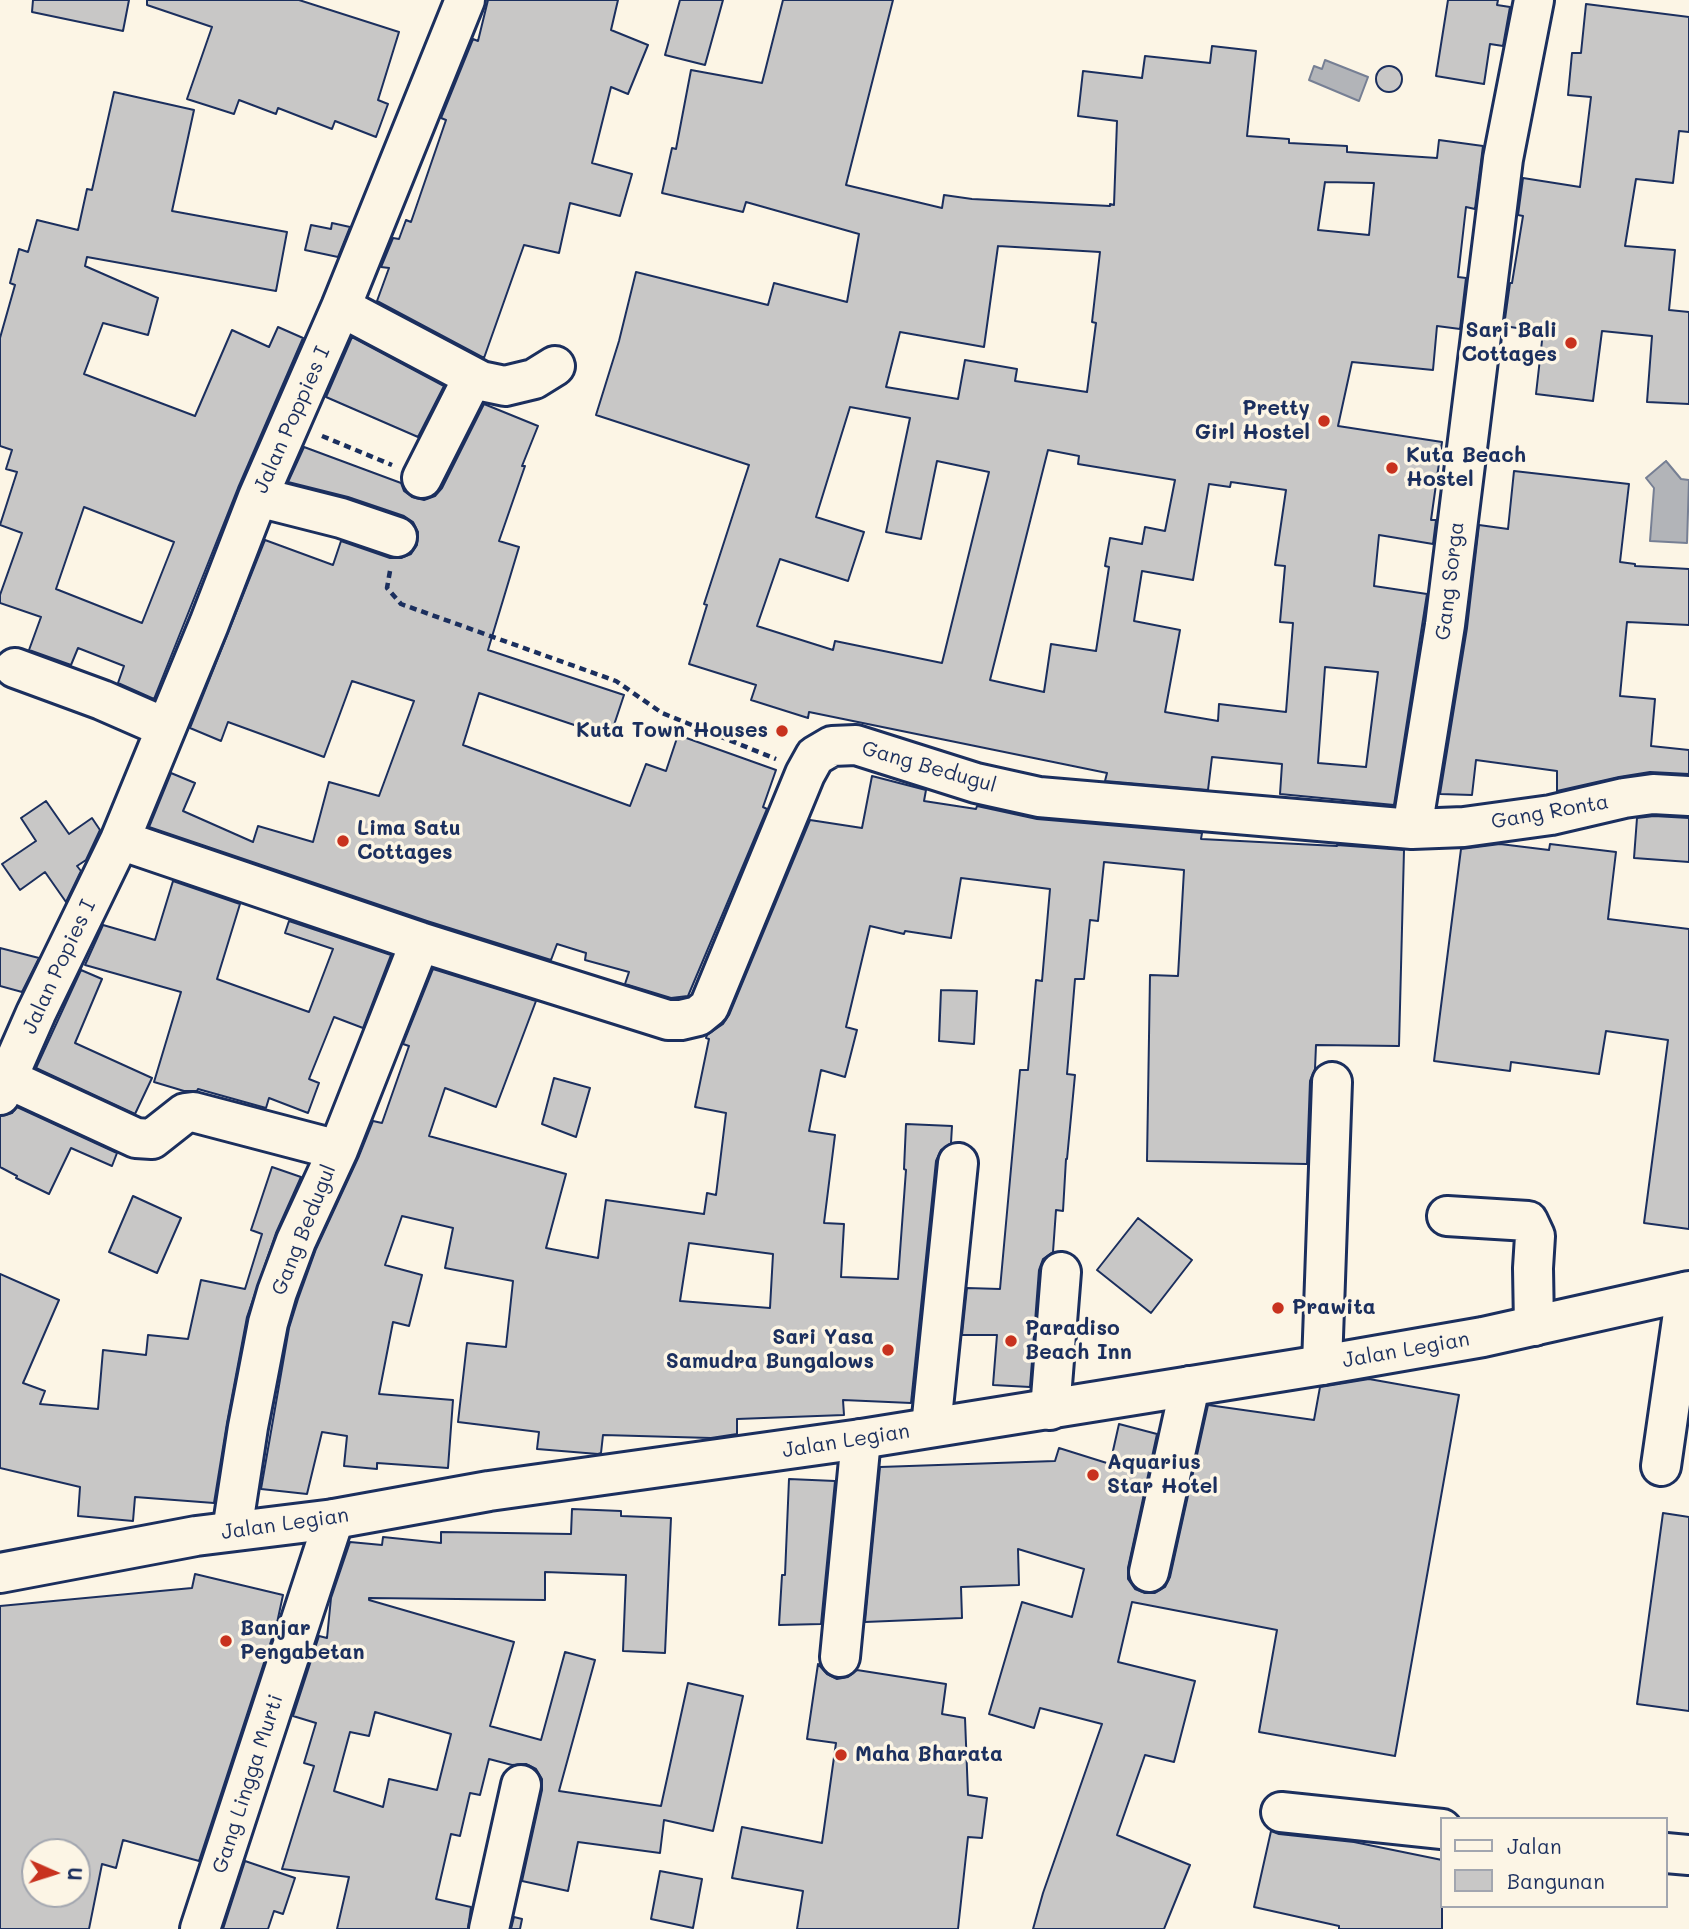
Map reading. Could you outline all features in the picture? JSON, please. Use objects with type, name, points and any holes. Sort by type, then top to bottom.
[{"type":"street","name":"Jalan Poppies I","points":[[120,840],[258,497],[341,307],[465,0]]},
{"type":"street","name":"Gang Sorga","points":[[1412,829],[1446,625],[1503,159],[1534,0]]},
{"type":"street","points":[[341,307],[481,381],[505,386],[534,379],[555,366]]},
{"type":"street","points":[[422,478],[473,377]]},
{"type":"street","points":[[258,497],[341,518],[397,537]]},
{"type":"street","points":[[15,668],[102,700],[166,728]]},
{"type":"street","name":"Gang Bedugul","points":[[120,840],[420,942],[668,1020],[681,1020],[698,1016],[709,1007],[805,774],[816,756],[832,746],[856,745],[976,783],[1040,797],[1412,829]]},
{"type":"street","name":"Gang Ronta","points":[[1412,829],[1464,827],[1550,815],[1653,794],[1689,796]]},
{"type":"street","name":"Jalan Popies I","points":[[4,1087],[36,1013],[120,840]]},
{"type":"street","name":"Gang Bedugul","points":[[232,1531],[248,1427],[274,1302],[296,1241],[338,1150],[420,942]]},
{"type":"street","points":[[1322,1364],[1332,1082]]},
{"type":"street","points":[[4,1087],[136,1138],[152,1139],[185,1113],[193,1112],[338,1150]]},
{"type":"street","points":[[931,1427],[958,1163]]},
{"type":"street","points":[[1447,1216],[1528,1221],[1535,1236],[1534,1326]]},
{"type":"street","points":[[1050,1410],[1061,1272]]},
{"type":"street","points":[[1661,1466],[1687,1291]]},
{"type":"street","name":"Jalan Legian","points":[[0,1573],[197,1536],[334,1518],[489,1491],[1050,1410],[1483,1337],[1687,1291]]},
{"type":"street","points":[[1149,1572],[1190,1386]]},
{"type":"street","points":[[840,1657],[861,1439]]},
{"type":"street","name":"Gang Lingga Murti","points":[[200,1929],[334,1518]]},
{"type":"street","points":[[489,1929],[521,1785]]},
{"type":"street","points":[[1281,1812],[1440,1829]]},
{"type":"street","points":[[1668,1853],[1689,1855]]},
{"type":"path","points":[[291,422],[422,478]]},
{"type":"path","points":[[397,537],[387,588],[401,604],[616,681],[662,713],[778,760],[805,774]]},
{"type":"shaded area","points":[[1325,60],[1368,77],[1359,101],[1309,80],[1314,66],[1322,69]]},
{"type":"shaded area","points":[[1666,461],[1681,479],[1689,480],[1687,543],[1650,541],[1654,488],[1646,478]]},
{"type":"building","points":[[33,0],[129,0],[123,31],[32,12]]},
{"type":"building","points":[[147,0],[299,0],[399,32],[378,100],[388,104],[376,137],[335,121],[332,129],[278,108],[276,114],[239,100],[234,114],[187,99],[212,27],[147,5]]},
{"type":"building","points":[[488,0],[618,0],[611,30],[648,45],[628,94],[611,87],[592,163],[632,174],[620,216],[570,203],[559,253],[524,245],[484,358],[377,301],[389,268],[381,267],[393,238],[399,239],[406,220],[411,222],[446,120],[441,118],[473,39],[478,41]]},
{"type":"building","points":[[680,0],[723,0],[705,65],[665,55]]},
{"type":"building","points":[[783,0],[893,0],[846,185],[942,208],[944,195],[972,199],[1114,205],[1117,121],[1078,116],[1083,71],[1142,78],[1145,56],[1210,63],[1212,46],[1256,51],[1247,136],[1289,139],[1289,143],[1347,146],[1347,152],[1437,158],[1439,140],[1483,146],[1475,209],[1466,207],[1458,277],[1466,278],[1460,329],[1437,326],[1433,370],[1352,362],[1338,426],[1442,442],[1431,520],[1436,520],[1433,544],[1379,535],[1374,586],[1427,594],[1394,805],[1280,794],[1282,764],[1212,757],[1208,790],[1105,781],[1107,773],[809,712],[808,718],[751,700],[756,685],[689,664],[707,605],[704,604],[749,465],[596,415],[619,341],[636,272],[768,305],[774,283],[847,302],[859,234],[746,202],[743,212],[662,193],[672,148],[676,149],[691,70],[762,83]],"holes":[[[1325,182],[1374,183],[1369,235],[1318,230]],[[998,246],[1100,252],[1092,322],[1096,323],[1087,392],[1015,381],[1017,369],[965,360],[958,399],[886,387],[900,332],[984,347]],[[850,407],[910,418],[886,532],[921,539],[937,461],[989,472],[942,663],[835,641],[833,650],[757,626],[780,559],[848,581],[864,532],[816,517]],[[1048,450],[1079,456],[1078,464],[1175,480],[1165,531],[1145,527],[1142,544],[1110,538],[1105,566],[1109,567],[1096,651],[1051,644],[1044,692],[990,680]],[[1231,482],[1286,490],[1275,565],[1285,566],[1280,622],[1293,623],[1286,712],[1219,704],[1218,721],[1165,712],[1180,630],[1134,621],[1142,571],[1193,580],[1209,484],[1230,487]],[[1325,667],[1378,672],[1366,767],[1318,763]]]},
{"type":"building","points":[[1448,0],[1498,0],[1497,5],[1510,7],[1503,46],[1490,44],[1484,84],[1436,76]]},
{"type":"building","points":[[1586,4],[1689,17],[1689,132],[1679,131],[1673,183],[1636,179],[1625,246],[1675,250],[1669,310],[1689,312],[1689,404],[1647,402],[1652,336],[1602,331],[1593,401],[1536,394],[1543,332],[1504,326],[1523,216],[1518,215],[1523,178],[1580,187],[1591,97],[1568,95],[1572,53],[1581,53]]},
{"type":"building","points":[[1389,66],[1398,70],[1402,79],[1398,88],[1389,92],[1380,88],[1376,79],[1380,70]]},
{"type":"building","points":[[114,92],[194,110],[172,211],[287,232],[276,291],[87,257],[85,266],[158,298],[148,335],[103,323],[84,374],[195,416],[232,330],[269,347],[278,327],[303,338],[238,488],[154,699],[118,683],[124,666],[78,648],[71,665],[29,650],[41,617],[0,603],[0,595],[22,533],[0,525],[17,472],[6,469],[12,450],[0,446],[0,338],[15,285],[10,283],[19,249],[28,252],[37,220],[78,230],[87,189],[92,190]],"holes":[[[84,507],[174,542],[142,623],[56,589]]]},
{"type":"building","points":[[332,223],[350,227],[338,257],[305,250],[311,225],[331,229]]},
{"type":"building","points":[[352,337],[444,386],[418,437],[326,397]]},
{"type":"building","points":[[484,404],[538,426],[522,466],[525,466],[499,541],[519,547],[488,650],[624,695],[610,737],[479,693],[463,745],[630,806],[646,764],[666,771],[678,735],[776,770],[763,807],[767,809],[688,996],[671,998],[625,984],[629,972],[585,960],[586,953],[557,944],[551,960],[149,827],[171,773],[195,783],[183,811],[253,842],[258,826],[313,842],[329,782],[379,796],[414,701],[352,681],[324,757],[228,722],[221,741],[190,728],[265,540],[333,565],[341,541],[390,558],[411,554],[417,545],[418,532],[413,522],[404,516],[348,497],[288,482],[304,447],[401,483],[404,491],[412,497],[424,500],[435,496],[442,488]]},
{"type":"building","points":[[1514,471],[1629,484],[1620,562],[1635,566],[1689,569],[1689,625],[1627,622],[1620,696],[1655,699],[1651,746],[1689,750],[1689,774],[1650,772],[1557,791],[1557,771],[1476,760],[1472,795],[1440,794],[1467,628],[1479,525],[1508,529]]},
{"type":"building","points":[[872,776],[926,790],[924,801],[976,809],[977,806],[1037,819],[1202,833],[1201,839],[1404,850],[1399,1046],[1316,1045],[1315,1069],[1310,1081],[1307,1164],[1147,1161],[1150,975],[1178,976],[1184,870],[1104,862],[1098,921],[1090,920],[1084,979],[1075,979],[1067,1074],[1075,1075],[1063,1211],[1056,1210],[1053,1252],[1043,1259],[1039,1270],[1030,1387],[993,1385],[997,1335],[962,1335],[967,1288],[1000,1289],[1020,1070],[1028,1070],[1036,980],[1042,981],[1050,889],[961,878],[951,938],[905,931],[904,934],[870,926],[846,1027],[857,1030],[845,1077],[821,1070],[809,1131],[835,1135],[824,1223],[844,1224],[841,1277],[898,1279],[906,1170],[906,1124],[952,1126],[951,1143],[941,1150],[936,1161],[911,1403],[843,1400],[844,1415],[737,1419],[737,1434],[711,1438],[603,1435],[601,1453],[598,1454],[537,1449],[539,1432],[458,1422],[467,1343],[506,1347],[513,1281],[445,1268],[453,1228],[402,1216],[385,1265],[422,1275],[409,1326],[393,1322],[379,1394],[453,1400],[448,1468],[377,1463],[377,1469],[344,1466],[347,1436],[322,1432],[307,1494],[261,1489],[289,1328],[298,1299],[316,1249],[373,1121],[382,1123],[409,1046],[403,1044],[433,969],[536,1001],[496,1107],[445,1088],[429,1136],[566,1174],[546,1248],[598,1258],[606,1200],[704,1214],[707,1193],[716,1195],[726,1113],[695,1107],[709,1039],[706,1038],[707,1035],[723,1024],[729,1015],[810,820],[862,828]],"holes":[[[689,1243],[773,1254],[770,1308],[680,1301]]]},
{"type":"building","points":[[46,801],[69,834],[92,818],[100,830],[86,860],[77,866],[81,871],[66,902],[45,872],[20,890],[2,864],[36,841],[21,818]]},
{"type":"building","points":[[1637,818],[1689,818],[1689,862],[1634,858]]},
{"type":"building","points":[[1500,844],[1549,850],[1550,844],[1616,852],[1608,919],[1689,929],[1689,1229],[1644,1223],[1668,1040],[1606,1031],[1599,1074],[1511,1062],[1510,1071],[1434,1061],[1461,849]]},
{"type":"building","points":[[173,881],[240,904],[217,979],[309,1012],[333,949],[285,933],[289,921],[391,955],[363,1028],[334,1017],[309,1079],[319,1083],[308,1113],[269,1098],[266,1108],[198,1089],[184,1091],[154,1082],[181,992],[85,965],[103,925],[155,940]]},
{"type":"building","points":[[0,948],[39,958],[22,992],[0,986]]},
{"type":"building","points":[[81,970],[102,979],[75,1043],[152,1078],[135,1114],[36,1068]]},
{"type":"building","points":[[941,990],[977,991],[974,1044],[939,1041]]},
{"type":"building","points":[[554,1078],[590,1088],[576,1137],[542,1124]]},
{"type":"building","points":[[17,1107],[117,1153],[112,1166],[71,1148],[49,1194],[16,1178],[17,1176],[0,1167],[0,1116],[12,1113]]},
{"type":"building","points":[[272,1167],[301,1177],[276,1233],[247,1317],[214,1503],[135,1497],[133,1521],[78,1516],[80,1487],[0,1468],[0,1274],[59,1300],[23,1383],[45,1391],[40,1404],[98,1409],[103,1350],[146,1355],[148,1335],[188,1339],[201,1280],[245,1289],[262,1234],[251,1230]]},
{"type":"building","points":[[133,1196],[181,1218],[157,1273],[109,1252]]},
{"type":"building","points":[[1138,1218],[1192,1260],[1151,1313],[1097,1270]]},
{"type":"building","points":[[1369,1379],[1459,1395],[1395,1756],[1259,1732],[1277,1630],[1132,1602],[1118,1662],[1195,1681],[1174,1762],[1145,1755],[1117,1835],[1190,1865],[1164,1929],[1033,1929],[1102,1724],[1040,1708],[1034,1728],[989,1714],[1022,1602],[1072,1617],[1084,1569],[1018,1549],[1019,1585],[961,1587],[962,1618],[865,1622],[880,1467],[1055,1461],[1059,1448],[1110,1464],[1119,1424],[1157,1434],[1128,1568],[1128,1579],[1135,1589],[1155,1593],[1165,1587],[1170,1577],[1208,1405],[1314,1420],[1320,1387]]},
{"type":"building","points":[[789,1479],[835,1481],[821,1624],[779,1625],[782,1575],[785,1575]]},
{"type":"building","points":[[572,1509],[621,1511],[621,1516],[671,1518],[665,1653],[623,1651],[626,1575],[545,1572],[545,1600],[369,1600],[514,1642],[490,1726],[541,1740],[565,1652],[595,1660],[559,1791],[661,1806],[688,1683],[743,1696],[713,1831],[664,1820],[660,1853],[578,1842],[568,1891],[522,1881],[542,1790],[542,1779],[536,1769],[526,1764],[512,1765],[489,1759],[480,1795],[470,1793],[460,1836],[451,1834],[436,1899],[471,1907],[468,1929],[337,1929],[349,1877],[282,1869],[314,1766],[304,1763],[316,1723],[293,1716],[319,1636],[327,1638],[331,1598],[350,1542],[382,1545],[383,1537],[441,1543],[441,1532],[571,1534]],"holes":[[[375,1712],[451,1734],[437,1790],[389,1779],[383,1807],[334,1791],[350,1732],[369,1736]]]},
{"type":"building","points":[[1663,1513],[1689,1517],[1689,1711],[1637,1704]]},
{"type":"building","points":[[195,1574],[283,1595],[277,1623],[199,1861],[123,1840],[116,1868],[102,1864],[89,1929],[0,1929],[0,1606],[192,1588]]},
{"type":"building","points":[[818,1664],[827,1674],[837,1679],[848,1677],[857,1670],[946,1684],[942,1714],[965,1718],[968,1795],[987,1798],[982,1838],[968,1837],[958,1929],[797,1929],[803,1891],[732,1878],[742,1827],[822,1843],[836,1743],[807,1739]]},
{"type":"building","points":[[1271,1831],[1354,1842],[1440,1860],[1442,1929],[1339,1929],[1339,1926],[1254,1907]]},
{"type":"building","points":[[245,1861],[295,1878],[283,1914],[274,1911],[268,1929],[223,1929]]},
{"type":"building","points":[[660,1871],[702,1879],[693,1928],[651,1919]]},
{"type":"building","points":[[514,1917],[522,1919],[520,1929],[511,1929]]},
{"type":"place","name":"Sari Bali Cottages","points":[[1571,343]]},
{"type":"place","name":"Pretty Girl Hostel","points":[[1324,421]]},
{"type":"place","name":"Kuta Beach Hostel","points":[[1392,468]]},
{"type":"place","name":"Kuta Town Houses","points":[[782,731]]},
{"type":"place","name":"Lima Satu Cottages","points":[[343,841]]},
{"type":"place","name":"Prawita","points":[[1278,1308]]},
{"type":"place","name":"Paradiso Beach Inn","points":[[1011,1341]]},
{"type":"place","name":"Sari Yasa Samudra Bungalows","points":[[888,1350]]},
{"type":"place","name":"Aquarius Star Hotel","points":[[1093,1475]]},
{"type":"place","name":"Banjar Pengabetan","points":[[226,1641]]},
{"type":"place","name":"Maha Bharata","points":[[841,1755]]}]
